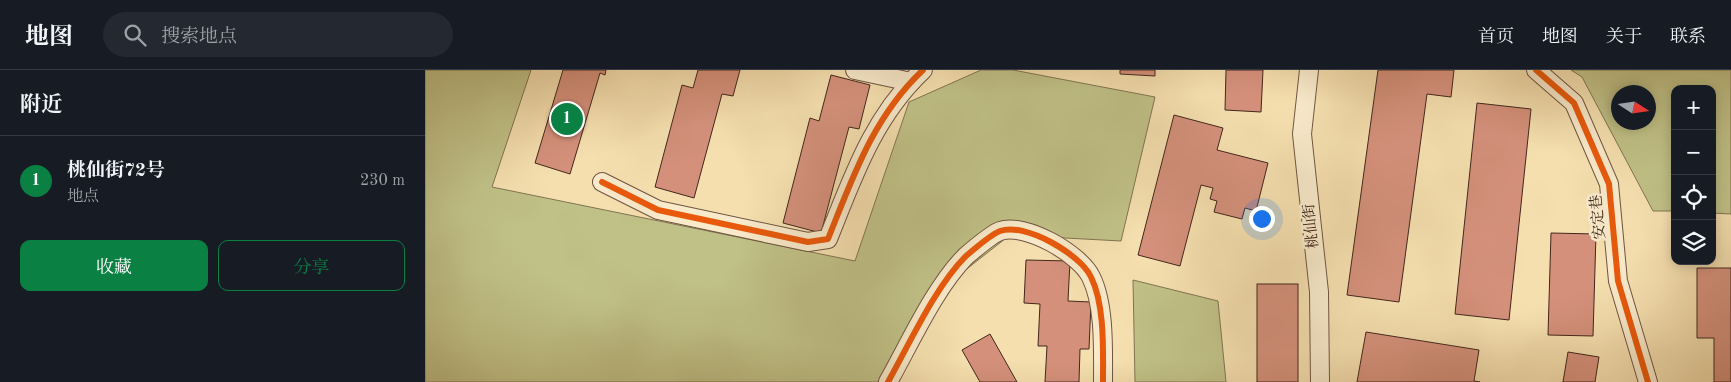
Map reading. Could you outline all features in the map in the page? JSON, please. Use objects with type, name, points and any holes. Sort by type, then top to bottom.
[{"type":"street","points":[[855,70],[917,76]]},
{"type":"street","name":"桃仙街","points":[[1309,70],[1302,134],[1319,292],[1320,382]]},
{"type":"street","name":"安定巷","points":[[1536,70],[1574,104],[1609,184],[1618,281],[1648,382]]},
{"type":"street","points":[[602,182],[658,210],[808,242],[828,238],[861,154],[897,98],[917,76]]},
{"type":"street","points":[[888,382],[948,276],[967,255],[1000,231],[1019,231],[1052,242],[1076,259],[1091,275],[1099,298],[1103,382]]},
{"type":"green space","points":[[425,70],[531,70],[492,187],[855,261],[909,102],[981,70],[1013,70],[1155,97],[1121,241],[1010,235],[936,293],[878,382],[425,382]]},
{"type":"green space","points":[[1571,70],[1731,70],[1731,214],[1716,213],[1716,85],[1671,85],[1671,211],[1653,211],[1582,77]]},
{"type":"green space","points":[[1133,280],[1218,301],[1226,382],[1135,382]]},
{"type":"building","points":[[563,70],[606,70],[605,75],[600,73],[570,174],[535,163]]},
{"type":"building","points":[[698,70],[740,70],[733,96],[722,94],[694,198],[655,187],[682,85],[693,88]]},
{"type":"building","points":[[1120,70],[1155,70],[1155,76],[1120,74]]},
{"type":"building","points":[[1226,70],[1263,70],[1261,112],[1225,110]]},
{"type":"building","points":[[1378,70],[1454,70],[1451,97],[1427,94],[1399,302],[1347,295]]},
{"type":"building","points":[[831,75],[870,85],[859,129],[849,127],[821,233],[783,223],[810,118],[819,121]]},
{"type":"building","points":[[1477,103],[1531,109],[1509,320],[1455,314]]},
{"type":"building","points":[[1174,115],[1223,128],[1217,150],[1268,163],[1256,211],[1245,208],[1242,219],[1214,212],[1217,201],[1210,199],[1213,188],[1201,185],[1180,266],[1138,255]]},
{"type":"building","points":[[1551,233],[1596,234],[1593,336],[1548,335]]},
{"type":"building","points":[[1026,260],[1070,261],[1068,301],[1091,302],[1089,349],[1080,349],[1079,382],[1045,382],[1047,346],[1038,346],[1040,304],[1024,303]]},
{"type":"building","points":[[1697,268],[1731,268],[1731,382],[1714,382],[1714,338],[1697,338]]},
{"type":"building","points":[[1257,284],[1298,284],[1298,382],[1257,382]]},
{"type":"building","points":[[1366,332],[1479,350],[1474,381],[1480,382],[1357,382]]},
{"type":"building","points":[[990,334],[1017,382],[980,382],[962,350]]},
{"type":"building","points":[[1568,352],[1599,357],[1595,382],[1563,382]]},
{"type":"cycle path","points":[[602,182],[658,210],[808,242],[828,239],[866,149],[891,108],[923,70]]},
{"type":"cycle path","points":[[1536,70],[1574,103],[1609,184],[1618,281],[1648,382]]},
{"type":"cycle path","points":[[888,382],[933,299],[955,269],[966,256],[992,235],[1011,229],[1023,231],[1051,242],[1076,259],[1091,277],[1096,288],[1101,314],[1103,382]]},
{"type":"place","name":"桃仙街72号","points":[[567,119]]}]
